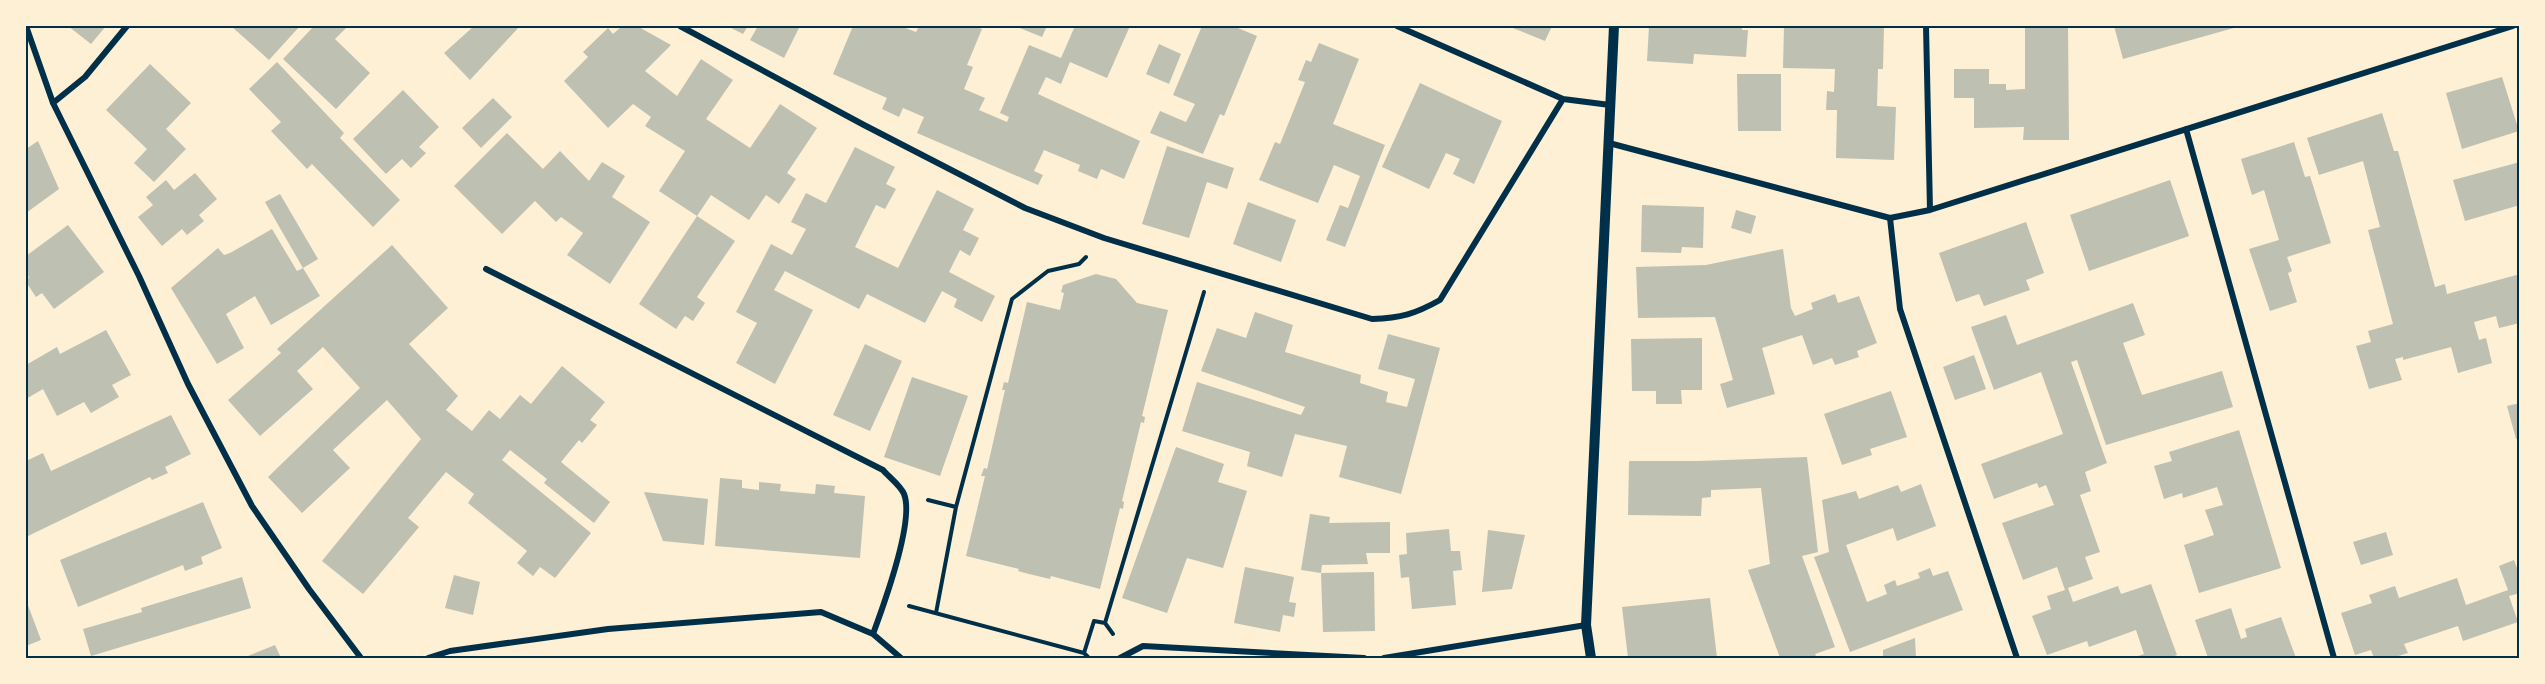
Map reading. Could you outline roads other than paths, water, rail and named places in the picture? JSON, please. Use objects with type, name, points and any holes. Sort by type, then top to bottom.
[{"type":"street","points":[[26,26],[53,103],[139,276],[188,384],[252,506],[309,589],[361,658]]},
{"type":"street","points":[[53,103],[86,77],[127,26]]},
{"type":"street","points":[[680,26],[1025,208],[1104,238],[1372,319],[1396,318],[1418,312],[1440,300],[1563,99]]},
{"type":"street","points":[[1397,26],[1563,99],[1611,105]]},
{"type":"street","points":[[1591,658],[1586,625],[1614,26]]},
{"type":"street","points":[[1926,26],[1930,210]]},
{"type":"street","points":[[1609,143],[1890,218],[1930,210],[2513,26]]},
{"type":"street","points":[[2186,129],[2334,658]]},
{"type":"street","points":[[1890,218],[1900,309],[2017,658]]},
{"type":"street","points":[[486,268],[883,470],[904,494],[906,522],[885,600],[873,634]]},
{"type":"street","points":[[428,658],[450,651],[608,629],[821,612],[873,634],[901,658]]},
{"type":"street","points":[[1384,658],[1586,625]]},
{"type":"street","points":[[1120,658],[1143,645],[1364,658]]}]
